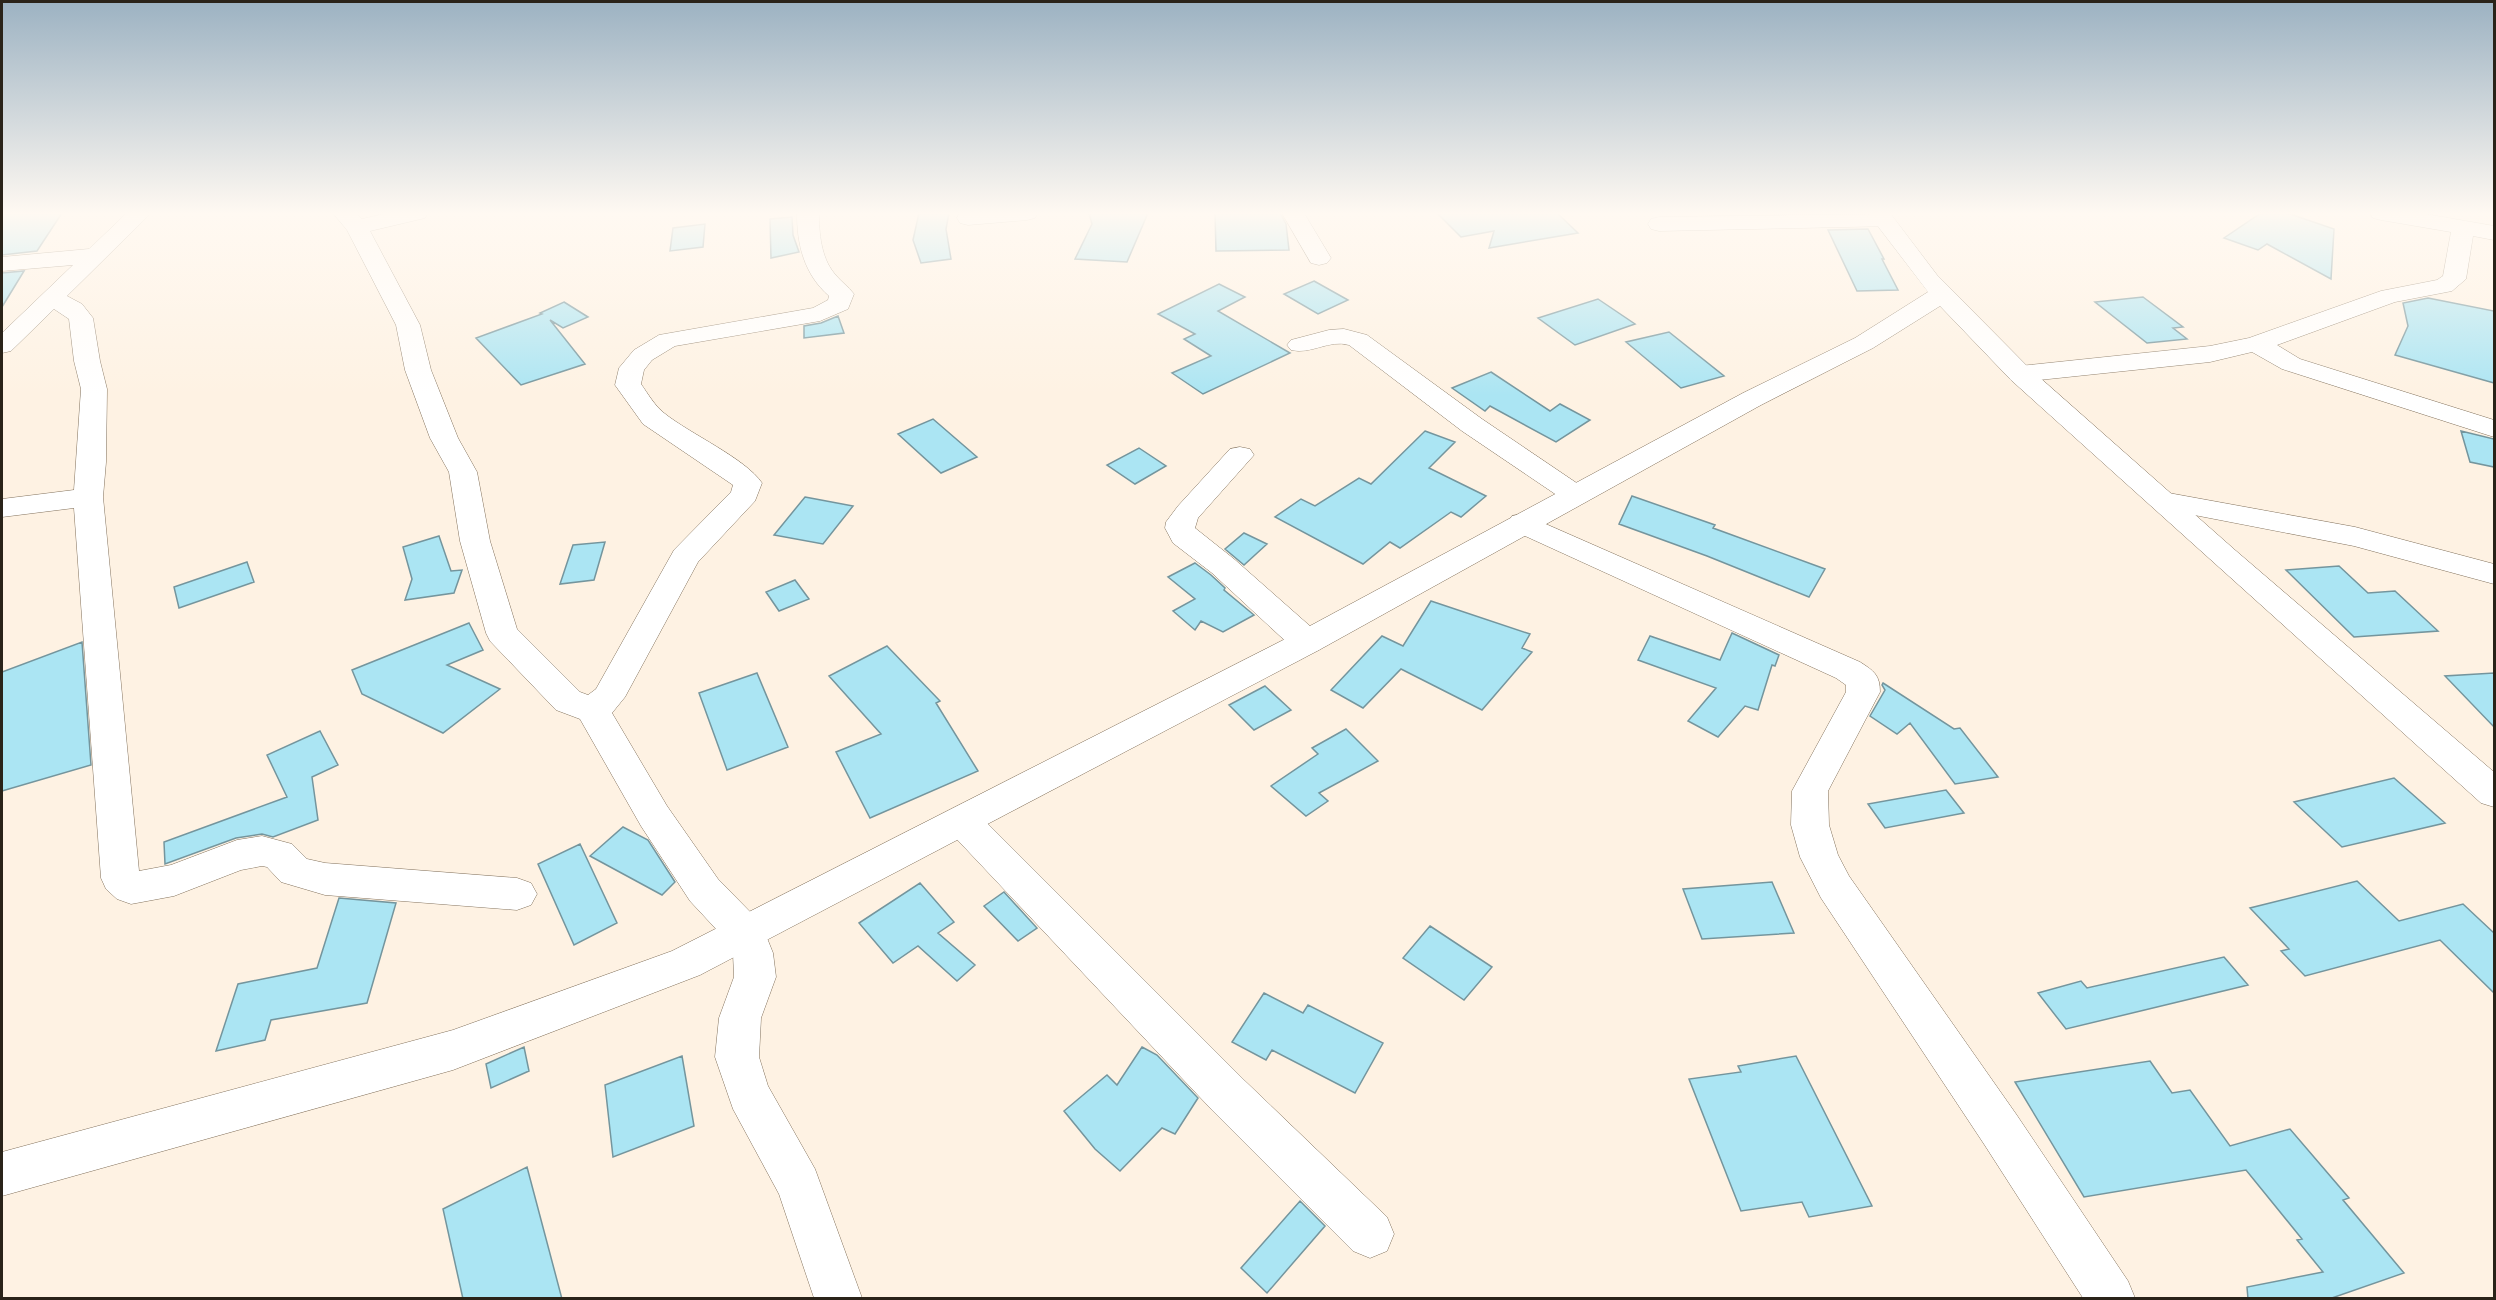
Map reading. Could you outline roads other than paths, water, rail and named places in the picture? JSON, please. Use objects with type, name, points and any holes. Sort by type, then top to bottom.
[{"type":"street","points":[[2,346],[76,274]]},
{"type":"street","points":[[380,274],[408,325],[418,370],[444,438],[462,472],[475,541],[502,633],[568,701],[581,708],[592,709],[608,697],[684,557],[745,495],[748,483],[653,418],[628,385],[632,368],[650,350],[668,340],[820,314],[839,304],[842,294],[820,274]]},
{"type":"street","points":[[1926,274],[1942,294],[2020,374],[2494,793]]},
{"type":"street","points":[[2020,374],[2210,354],[2256,344],[2390,296],[2444,286],[2454,279],[2456,274]]},
{"type":"street","points":[[2,1174],[453,1050],[686,963],[963,822],[1307,642],[1574,494],[1752,399],[1864,343],[1942,294]]},
{"type":"street","points":[[52,298],[73,309],[81,318],[87,361],[94,389],[92,462],[88,497],[120,878],[131,888],[174,880],[237,855],[262,851],[279,855],[295,871],[325,879],[517,894]]},
{"type":"street","points":[[1300,345],[1335,335],[1350,336],[1358,340],[1472,425],[1574,494]]},
{"type":"street","points":[[2256,344],[2291,364],[2494,429]]},
{"type":"street","points":[[1240,455],[1188,512],[1180,528],[1184,536],[1223,566],[1307,642]]},
{"type":"street","points":[[2,508],[88,497]]},
{"type":"street","points":[[2163,501],[2355,537],[2494,574]]},
{"type":"street","points":[[1523,522],[1848,670],[1863,680],[1863,692],[1810,791],[1810,825],[1819,857],[1836,887],[1994,1119],[2111,1299]]},
{"type":"street","points":[[592,709],[654,816],[704,890],[745,933],[753,953],[755,978],[740,1018],[737,1057],[749,1094],[799,1185],[838,1299]]},
{"type":"street","points":[[963,822],[1228,1095],[1370,1234]]}]
